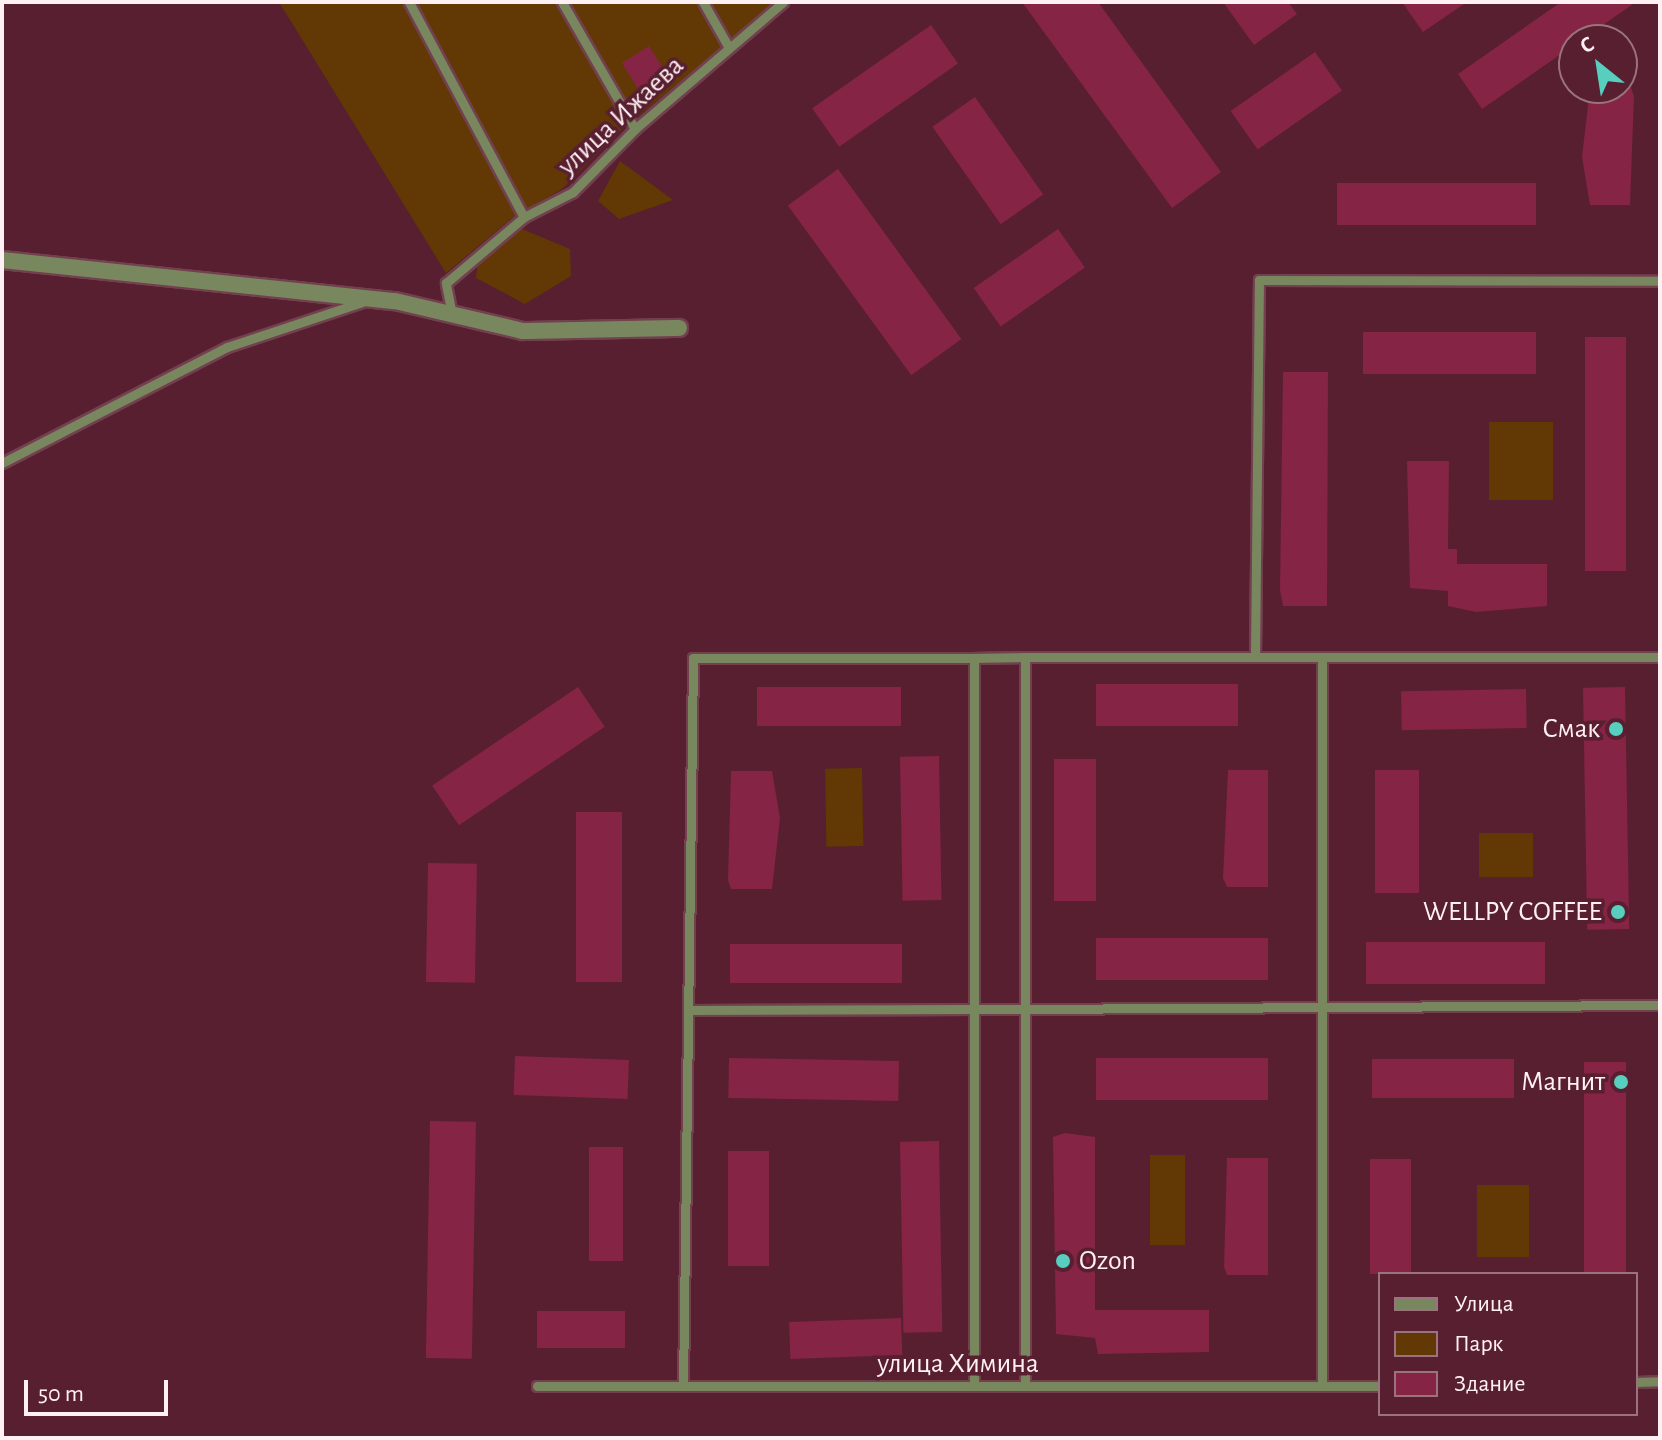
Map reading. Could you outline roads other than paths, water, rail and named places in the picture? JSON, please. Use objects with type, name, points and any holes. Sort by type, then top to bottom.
[{"type":"street","points":[[2,260],[369,300],[523,331],[679,328]]},
{"type":"lane","points":[[409,2],[524,217]]},
{"type":"lane","points":[[562,2],[635,129]]},
{"type":"lane","points":[[703,2],[728,46]]},
{"type":"lane","name":"улица Ижаева","points":[[452,315],[446,283],[524,217],[573,192],[635,129],[782,2]]},
{"type":"lane","points":[[1255,657],[1259,280],[1660,281]]},
{"type":"lane","points":[[2,463],[227,347],[369,300]]},
{"type":"lane","points":[[1025,657],[1025,1386]]},
{"type":"lane","points":[[1322,657],[1322,1386]]},
{"type":"lane","points":[[683,1386],[693,658],[1660,657]]},
{"type":"lane","points":[[974,658],[974,1386]]},
{"type":"lane","points":[[688,1010],[1660,1005]]},
{"type":"lane","points":[[1638,1382],[1660,1381]]},
{"type":"lane","name":"улица Химина","points":[[537,1386],[1378,1386]]},
{"type":"place","name":"Смак","points":[[1616,729]]},
{"type":"place","name":"WELLPY COFFEE","points":[[1618,912]]},
{"type":"place","name":"Магнит","points":[[1621,1082]]},
{"type":"place","name":"Ozon","points":[[1063,1261]]}]
